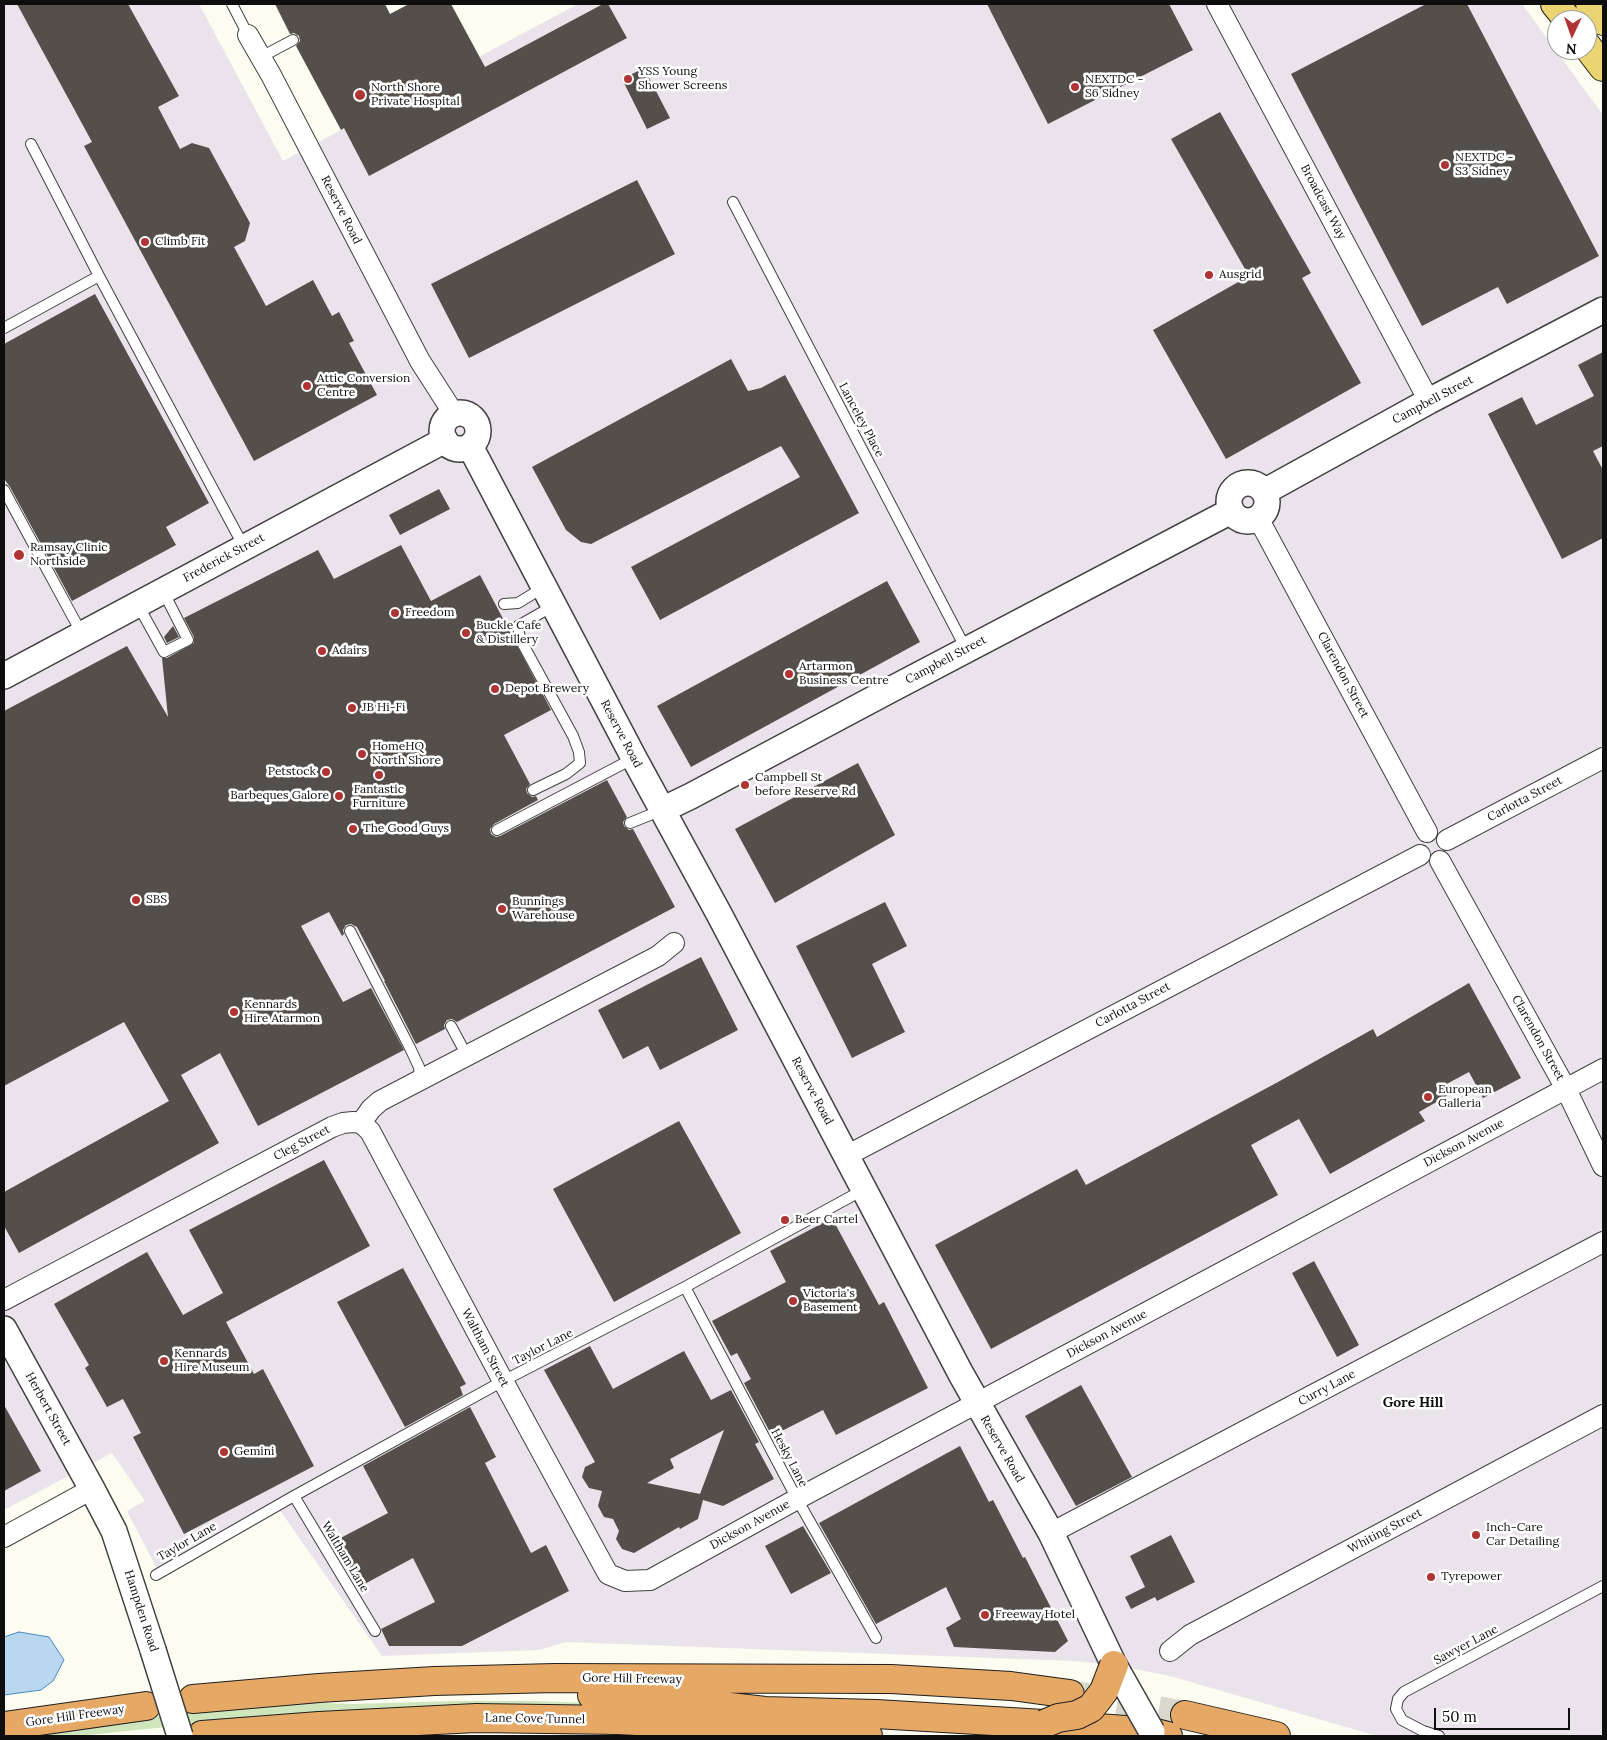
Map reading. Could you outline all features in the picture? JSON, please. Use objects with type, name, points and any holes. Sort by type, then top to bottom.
[{"type":"highway","points":[[1044,1724],[1058,1718],[1076,1715],[1091,1708],[1104,1691],[1114,1664]]},
{"type":"highway","name":"Gore Hill Freeway","points":[[194,1700],[319,1688],[434,1681],[555,1678],[891,1679],[984,1684],[1070,1694]]},
{"type":"highway","points":[[319,1688],[565,1694],[686,1702],[765,1711],[876,1714],[1044,1724],[1158,1735]]},
{"type":"highway","name":"Gore Hill Freeway","points":[[4,1726],[146,1706]]},
{"type":"highway","points":[[1185,1715],[1276,1736]]},
{"type":"highway","name":"Lane Cove Tunnel","points":[[191,1736],[319,1726],[476,1718],[618,1720],[770,1728],[868,1736]]},
{"type":"main road","points":[[1590,4],[1603,21]]},
{"type":"street","name":"Broadcast Way","points":[[1217,4],[1429,401]]},
{"type":"street","name":"Reserve Road","points":[[248,35],[261,56],[420,361],[454,414]]},
{"type":"street","name":"Campbell Street","points":[[1264,492],[1429,401],[1603,310]]},
{"type":"street","points":[[466,413],[478,425],[477,437],[470,446],[459,449],[454,448],[445,440],[442,434],[444,422],[454,414],[466,413]]},
{"type":"street","name":"Frederick Street","points":[[4,676],[445,440]]},
{"type":"street","name":"Reserve Road","points":[[470,446],[634,758],[727,928],[977,1404],[1051,1533],[1114,1664],[1158,1735]]},
{"type":"street","points":[[1241,484],[1254,484],[1264,492],[1267,503],[1263,514],[1258,518],[1246,521],[1235,516],[1231,511],[1229,498],[1231,492],[1241,484]]},
{"type":"street","name":"Campbell Street","points":[[662,810],[1231,511]]},
{"type":"street","name":"Clarendon Street","points":[[1258,518],[1427,832]]},
{"type":"street","name":"Carlotta Street","points":[[1447,840],[1603,758]]},
{"type":"street","points":[[1427,832],[1438,832],[1447,840],[1449,849],[1440,861],[1429,862],[1420,855],[1419,839],[1427,832]]},
{"type":"street","name":"Carlotta Street","points":[[846,1156],[1420,855]]},
{"type":"street","name":"Clarendon Street","points":[[1440,861],[1566,1089],[1603,1166]]},
{"type":"street","points":[[361,1124],[380,1101],[658,956],[674,943]]},
{"type":"street","name":"Dickson Avenue","points":[[608,1574],[625,1580],[650,1580],[796,1499],[1603,1069]]},
{"type":"street","name":"Cleg Street","points":[[4,1300],[332,1127],[343,1122],[361,1124]]},
{"type":"street","name":"Waltham Street","points":[[361,1124],[370,1131],[608,1574]]},
{"type":"street","name":"Curry Lane","points":[[1051,1533],[1603,1242]]},
{"type":"street","name":"Herbert Street","points":[[4,1329],[92,1489]]},
{"type":"street","name":"Whiting Street","points":[[1170,1651],[1180,1642],[1198,1631],[1603,1416]]},
{"type":"street","points":[[4,1538],[92,1489]]},
{"type":"street","name":"Hampden Road","points":[[92,1489],[114,1531],[153,1650],[191,1736]]},
{"type":"lane","name":"Reserve Road","points":[[232,4],[248,35]]},
{"type":"lane","points":[[261,56],[293,40]]},
{"type":"lane","points":[[31,144],[244,548]]},
{"type":"lane","name":"Lanceley Place","points":[[733,202],[966,649]]},
{"type":"lane","points":[[4,328],[99,276]]},
{"type":"lane","points":[[4,490],[82,634]]},
{"type":"lane","points":[[138,605],[164,652],[188,640],[163,591]]},
{"type":"lane","points":[[504,604],[549,596]]},
{"type":"lane","points":[[533,790],[566,774],[580,763],[579,752],[573,736],[520,639],[518,626],[549,596]]},
{"type":"lane","points":[[497,830],[634,758]]},
{"type":"lane","points":[[630,824],[662,810]]},
{"type":"lane","points":[[350,931],[410,1048],[418,1067],[420,1081]]},
{"type":"lane","points":[[451,1026],[467,1056]]},
{"type":"lane","name":"Taylor Lane","points":[[156,1574],[503,1381],[685,1288],[864,1189]]},
{"type":"lane","name":"Hesky Lane","points":[[685,1288],[796,1499],[876,1638]]},
{"type":"lane","name":"Waltham Lane","points":[[294,1496],[374,1631]]},
{"type":"lane","name":"Sawyer Lane","points":[[1439,1736],[1402,1720],[1396,1709],[1398,1699],[1404,1692],[1603,1586]]},
{"type":"shaded area","points":[[4,4],[199,4],[283,161],[578,4],[1522,4],[1547,38],[1547,60],[1563,60],[1603,115],[1603,1736],[1377,1736],[1170,1676],[1114,1665],[1074,1661],[566,1642],[539,1650],[382,1656],[279,1509],[157,1569],[127,1511],[145,1501],[112,1453],[4,1510]]},
{"type":"green space","points":[[536,1701],[712,1708],[214,1722],[79,1736],[9,1736],[65,1727],[212,1709],[291,1702],[353,1704]]},
{"type":"water","points":[[19,1632],[49,1637],[64,1660],[53,1681],[41,1690],[4,1695],[4,1637]]},
{"type":"building","points":[[17,4],[128,4],[179,96],[158,107],[180,149],[192,143],[209,148],[250,223],[245,241],[234,247],[266,306],[313,280],[332,316],[339,312],[354,341],[349,343],[377,395],[254,461],[84,146],[92,142]]},
{"type":"building","points":[[275,4],[385,4],[390,14],[409,4],[451,4],[485,67],[603,4],[608,4],[627,38],[369,176],[344,128],[341,130],[296,46],[300,41],[299,36],[294,33],[290,34]]},
{"type":"building","name":"NEXTDC - S6 Sidney","points":[[987,4],[1169,4],[1193,50],[1048,124]]},
{"type":"building","name":"NEXTDC - S3 Sidney","points":[[1426,4],[1467,4],[1599,256],[1507,304],[1498,287],[1422,326],[1291,74]]},
{"type":"building","points":[[644,68],[670,118],[647,129],[622,79]]},
{"type":"building","points":[[1220,112],[1311,273],[1302,278],[1361,383],[1226,459],[1153,330],[1249,276],[1171,139]]},
{"type":"building","points":[[637,180],[675,254],[469,358],[431,284]]},
{"type":"building","points":[[95,294],[209,503],[166,527],[176,545],[72,601],[4,479],[4,344]]},
{"type":"building","points":[[1603,352],[1603,446],[1593,451],[1603,470],[1603,538],[1562,559],[1488,414],[1522,397],[1536,425],[1594,396],[1578,365]]},
{"type":"building","points":[[731,359],[748,391],[761,388],[785,375],[859,513],[660,620],[631,567],[800,477],[781,446],[591,544],[581,542],[566,530],[532,467]]},
{"type":"building","points":[[439,489],[450,509],[400,535],[389,515]]},
{"type":"building","points":[[401,545],[431,601],[480,575],[551,710],[504,735],[530,784],[526,789],[527,793],[532,797],[536,796],[538,800],[494,824],[490,829],[491,834],[496,837],[500,836],[607,780],[627,817],[623,822],[624,826],[629,830],[633,829],[675,907],[457,1022],[452,1019],[447,1020],[444,1025],[445,1029],[416,1044],[357,927],[351,924],[346,925],[342,936],[329,912],[301,926],[343,1002],[371,988],[404,1050],[258,1126],[220,1053],[181,1075],[219,1143],[19,1253],[4,1226],[4,1192],[169,1101],[124,1022],[4,1086],[4,711],[127,646],[168,717],[162,658],[167,658],[194,643],[194,637],[184,618],[318,550],[334,579]]},
{"type":"building","name":"Artarmon Business Centre","points":[[887,581],[920,642],[691,767],[657,706]]},
{"type":"building","points":[[173,626],[179,637],[167,643],[164,637]]},
{"type":"building","points":[[858,763],[895,835],[775,903],[735,829]]},
{"type":"building","points":[[885,902],[907,946],[872,964],[905,1032],[852,1058],[796,946]]},
{"type":"building","points":[[701,957],[738,1030],[660,1070],[648,1046],[623,1059],[598,1010]]},
{"type":"building","points":[[1469,983],[1521,1078],[1483,1098],[1469,1072],[1441,1087],[1447,1096],[1419,1112],[1425,1121],[1330,1174],[1299,1119],[1251,1145],[1278,1195],[991,1349],[935,1245],[1077,1169],[1086,1185],[1373,1029],[1377,1037]]},
{"type":"building","points":[[679,1121],[741,1233],[614,1302],[553,1189]]},
{"type":"building","points":[[324,1160],[370,1246],[226,1322],[254,1374],[263,1369],[314,1466],[184,1534],[133,1437],[141,1433],[123,1399],[107,1407],[85,1368],[89,1365],[54,1304],[147,1252],[183,1315],[223,1293],[189,1230]]},
{"type":"building","points":[[832,1218],[879,1305],[884,1302],[928,1388],[836,1435],[823,1410],[772,1436],[744,1383],[751,1379],[737,1353],[731,1356],[712,1321],[786,1282],[770,1251]]},
{"type":"building","points":[[1314,1261],[1359,1345],[1337,1357],[1292,1273]]},
{"type":"building","points":[[403,1268],[466,1384],[460,1387],[463,1395],[405,1427],[337,1302]]},
{"type":"building","points":[[590,1346],[613,1389],[684,1351],[711,1400],[731,1390],[759,1442],[755,1444],[774,1479],[723,1506],[703,1500],[698,1519],[680,1529],[679,1527],[634,1553],[622,1549],[616,1539],[619,1531],[613,1519],[604,1517],[598,1506],[602,1491],[589,1488],[582,1477],[585,1467],[595,1462],[544,1370]],"holes":[[[724,1430],[700,1494],[647,1483],[674,1468],[670,1459]]]},
{"type":"building","points":[[1081,1385],[1132,1477],[1076,1506],[1025,1416]]},
{"type":"building","points":[[4,1405],[41,1471],[4,1491]]},
{"type":"building","points":[[470,1407],[496,1457],[485,1463],[531,1553],[546,1545],[569,1591],[462,1646],[389,1646],[381,1629],[435,1602],[413,1558],[357,1588],[333,1542],[388,1513],[363,1466]]},
{"type":"building","points":[[960,1446],[989,1502],[993,1500],[1023,1558],[1025,1557],[1068,1641],[1055,1652],[954,1647],[946,1628],[961,1619],[946,1587],[876,1624],[819,1523]]},
{"type":"building","points":[[803,1526],[831,1573],[791,1594],[765,1546]]},
{"type":"building","points":[[1171,1535],[1195,1582],[1157,1601],[1155,1597],[1131,1609],[1125,1597],[1145,1587],[1130,1556]]},
{"type":"tunnel","points":[[1076,1695],[1185,1715]]},
{"type":"place","name":"YSS Young Shower Screens","points":[[628,79]]},
{"type":"place","name":"NEXTDC - S6 Sidney","points":[[1075,87]]},
{"type":"place","name":"North Shore Private Hospital","points":[[360,95]]},
{"type":"place","name":"NEXTDC - S3 Sidney","points":[[1445,165]]},
{"type":"place","name":"Climb Fit","points":[[145,242]]},
{"type":"place","name":"Ausgrid","points":[[1209,275]]},
{"type":"place","name":"Attic Conversion Centre","points":[[307,386]]},
{"type":"place","name":"Ramsay Clinic Northside","points":[[19,555]]},
{"type":"place","name":"Freedom","points":[[395,613]]},
{"type":"place","name":"Buckle Cafe & Distillery","points":[[466,633]]},
{"type":"place","name":"Adairs","points":[[322,651]]},
{"type":"place","name":"Artarmon Business Centre","points":[[789,674]]},
{"type":"place","name":"Depot Brewery","points":[[495,689]]},
{"type":"place","name":"JB Hi-Fi","points":[[352,708]]},
{"type":"place","name":"HomeHQ North Shore","points":[[362,754]]},
{"type":"place","name":"Petstock","points":[[326,772]]},
{"type":"place","name":"Fantastic Furniture","points":[[379,775]]},
{"type":"place","name":"Campbell St before Reserve Rd","points":[[745,785]]},
{"type":"place","name":"Barbeques Galore","points":[[339,796]]},
{"type":"place","name":"The Good Guys","points":[[353,829]]},
{"type":"place","name":"SBS","points":[[136,900]]},
{"type":"place","name":"Bunnings Warehouse","points":[[502,909]]},
{"type":"place","name":"Kennards Hire Atarmon","points":[[234,1012]]},
{"type":"place","name":"European Galleria","points":[[1428,1097]]},
{"type":"place","name":"Beer Cartel","points":[[785,1220]]},
{"type":"place","name":"Victoria's Basement","points":[[793,1301]]},
{"type":"place","name":"Kennards Hire Museum","points":[[164,1361]]},
{"type":"place","name":"Gemini","points":[[224,1452]]},
{"type":"place","name":"Inch-Care Car Detailing","points":[[1476,1535]]},
{"type":"place","name":"Tyrepower","points":[[1431,1577]]},
{"type":"place","name":"Freeway Hotel","points":[[985,1615]]},
{"type":"district","name":"Gore Hill","points":[[1413,1403]]}]
